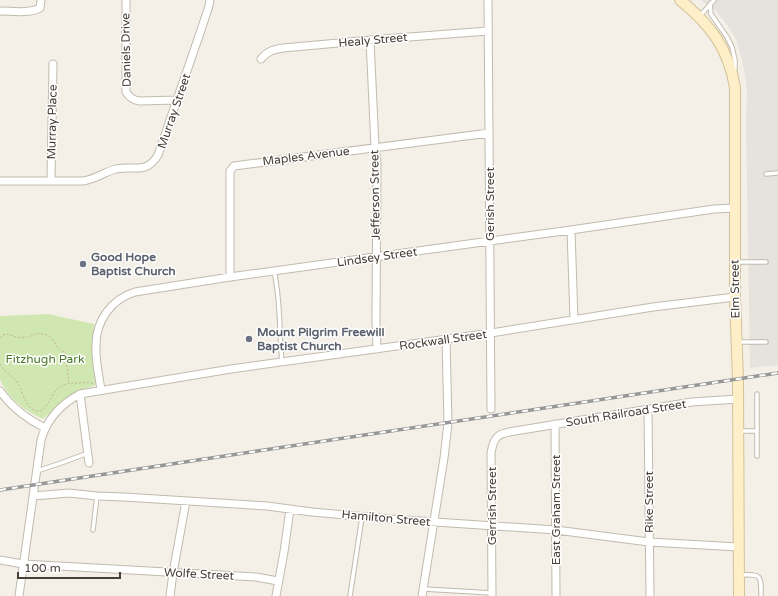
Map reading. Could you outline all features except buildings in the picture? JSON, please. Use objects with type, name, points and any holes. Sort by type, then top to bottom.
[{"type":"main road","name":"Elm Street","points":[[680,0],[710,29],[724,51],[730,66],[735,88],[735,297],[738,399],[739,596]]},
{"type":"street","points":[[0,11],[35,10],[40,8],[41,0]]},
{"type":"street","name":"Daniels Drive","points":[[126,0],[126,92],[134,100],[139,101],[178,100]]},
{"type":"street","name":"Murray Street","points":[[0,181],[83,181],[90,180],[115,169],[143,168],[155,161],[178,100],[210,0]]},
{"type":"street","name":"Gerish Street","points":[[488,0],[492,409]]},
{"type":"street","name":"Healy Street","points":[[261,59],[267,52],[283,48],[488,31]]},
{"type":"street","name":"Jefferson Street","points":[[370,40],[377,164],[377,349]]},
{"type":"street","name":"Murray Place","points":[[51,180],[53,64]]},
{"type":"street","name":"Maples Avenue","points":[[230,277],[230,171],[234,166],[489,132]]},
{"type":"street","name":"Lindsey Street","points":[[102,390],[96,348],[97,335],[101,321],[109,309],[117,301],[125,295],[141,290],[714,209],[735,208]]},
{"type":"street","points":[[571,230],[574,320]]},
{"type":"street","name":"Rockwall Street","points":[[19,596],[41,440],[50,419],[57,411],[80,394],[232,369],[491,333],[653,307],[735,297]]},
{"type":"street","points":[[423,592],[448,423],[446,339]]},
{"type":"street","points":[[0,392],[20,413],[45,428]]},
{"type":"street","points":[[80,394],[89,463]]},
{"type":"street","name":"South Railroad Street","points":[[514,431],[692,402],[738,399]]},
{"type":"street","name":"Rike Street","points":[[648,409],[650,596]]},
{"type":"street","name":"East Graham Street","points":[[555,424],[556,596]]},
{"type":"street","name":"Gerrish Street","points":[[492,594],[491,453],[493,442],[498,436],[514,431]]},
{"type":"street","name":"Hamilton Street","points":[[33,496],[68,493],[267,506],[312,512],[434,523],[556,530],[649,542],[739,547]]},
{"type":"street","points":[[170,596],[186,501]]},
{"type":"street","points":[[276,596],[290,509]]},
{"type":"street","name":"Wolfe Street","points":[[0,560],[23,564],[173,573],[186,572],[278,580]]},
{"type":"lane","points":[[699,17],[714,0]]},
{"type":"lane","points":[[710,4],[711,14],[730,42],[733,52],[735,60],[735,88]]},
{"type":"lane","points":[[766,174],[778,174]]},
{"type":"lane","points":[[735,262],[766,262]]},
{"type":"lane","points":[[274,271],[279,308],[282,362]]},
{"type":"lane","points":[[737,342],[766,342]]},
{"type":"lane","points":[[757,394],[757,456]]},
{"type":"lane","points":[[738,432],[757,431]]},
{"type":"lane","points":[[36,471],[88,453]]},
{"type":"lane","points":[[93,530],[97,496]]},
{"type":"lane","points":[[350,596],[362,517]]},
{"type":"lane","points":[[739,575],[754,574],[758,576],[761,581],[761,596]]},
{"type":"lane","points":[[423,592],[492,594]]},
{"type":"path","points":[[0,338],[3,334],[18,338],[31,337],[37,333],[49,336],[60,350],[66,352],[69,383]]},
{"type":"path","points":[[0,364],[4,371],[18,383],[27,404],[36,410],[44,408],[49,403],[56,390],[69,383],[89,382],[102,390]]},
{"type":"shaded area","points":[[700,0],[778,0],[778,365],[750,368],[746,120],[747,92],[745,74],[736,39],[715,10]]},
{"type":"green space","name":"Fitzhugh Park","points":[[48,314],[94,324],[93,357],[96,385],[76,392],[43,419],[29,412],[17,403],[7,392],[0,379],[0,316]]},
{"type":"railway","points":[[0,490],[778,373]]},
{"type":"place","name":"Good Hope Baptist Church","points":[[83,264]]},
{"type":"place","name":"Mount Pilgrim Freewill Baptist Church","points":[[249,339]]}]
